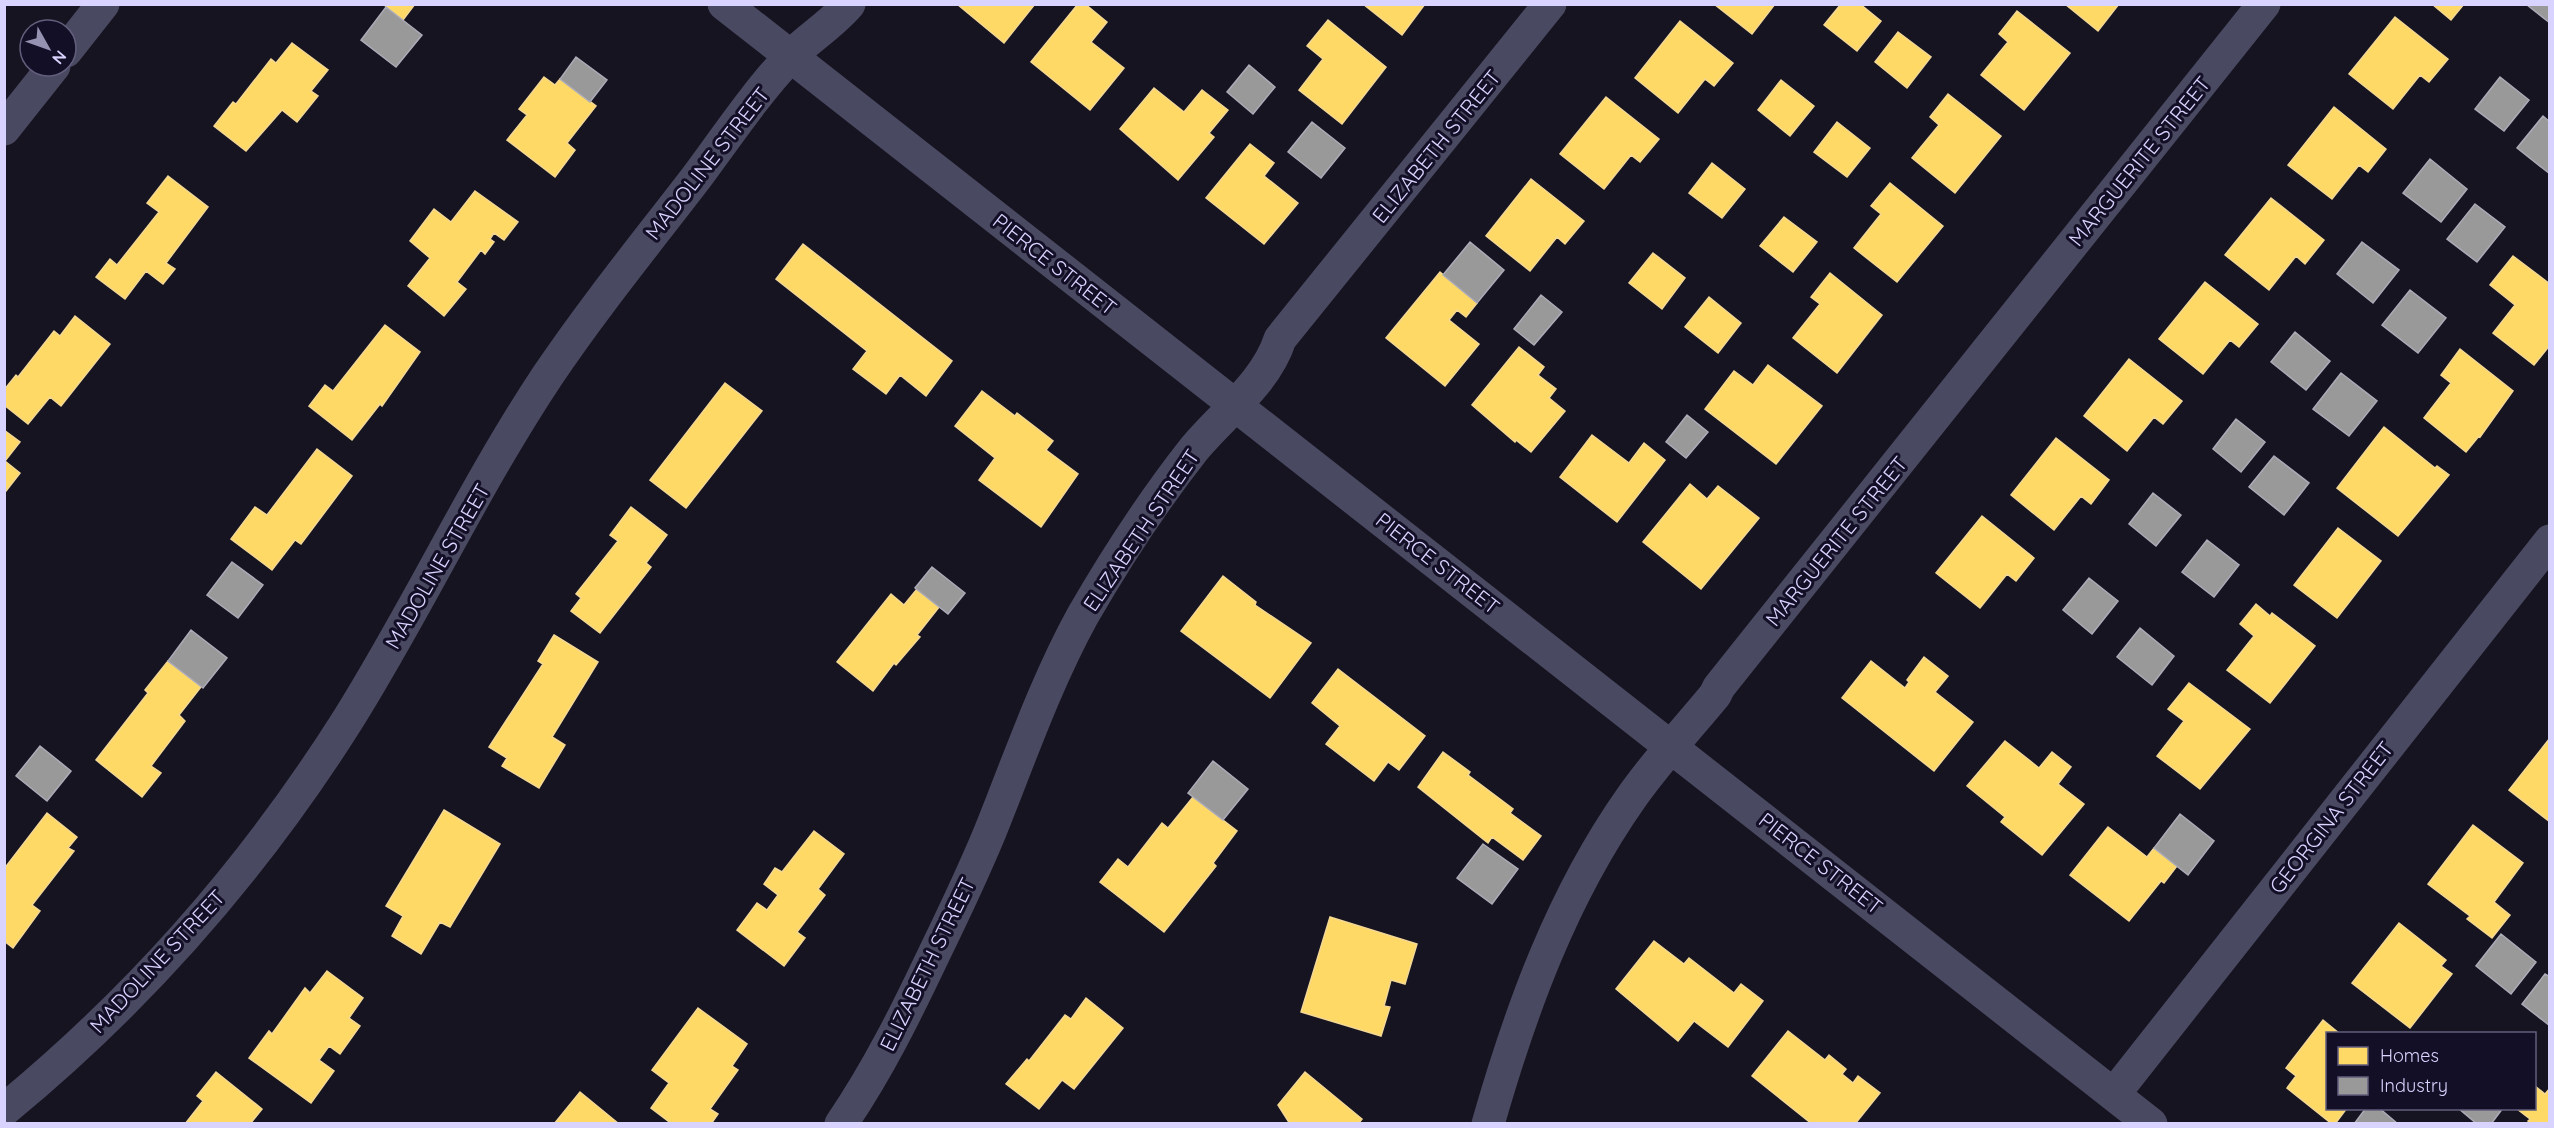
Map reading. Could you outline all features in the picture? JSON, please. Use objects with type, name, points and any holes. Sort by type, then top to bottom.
[{"type":"street","points":[[78,36],[103,4]]},
{"type":"street","name":"PIERCE STREET","points":[[724,4],[1673,746],[2151,1124]]},
{"type":"street","name":"MADOLINE STREET","points":[[4,1110],[39,1081],[123,1002],[252,856],[285,812],[353,710],[548,375],[629,265],[791,57],[849,4]]},
{"type":"street","name":"ELIZABETH STREET","points":[[841,1124],[900,1024],[989,835],[1029,732],[1083,617],[1124,548],[1195,448],[1236,405],[1276,353],[1280,339],[1550,4]]},
{"type":"street","name":"MARGUERITE STREET","points":[[1488,1124],[1533,984],[1574,893],[1631,797],[2264,4]]},
{"type":"street","points":[[4,129],[44,78]]},
{"type":"street","name":"GEORGINA STREET","points":[[2114,1094],[2550,542]]},
{"type":"building: Homes","points":[[383,4],[415,4],[403,20]]},
{"type":"building: Homes","points":[[957,4],[1035,4],[1004,43]]},
{"type":"building: Homes","points":[[1078,4],[1085,4],[1107,22],[1091,42],[1124,68],[1090,110],[1031,62]]},
{"type":"building: Homes","points":[[1363,4],[1425,4],[1402,35]]},
{"type":"building: Homes","points":[[1714,4],[1775,4],[1752,34]]},
{"type":"building: Homes","points":[[1841,4],[1860,4],[1881,21],[1857,51],[1824,25]]},
{"type":"building: Homes","points":[[2065,4],[2119,4],[2098,31]]},
{"type":"building: Homes","points":[[2432,4],[2464,4],[2451,20]]},
{"type":"building: Homes","points":[[2017,11],[2070,53],[2024,110],[1981,75],[2008,42],[1999,34]]},
{"type":"building: Homes","points":[[2395,17],[2448,59],[2429,82],[2420,75],[2393,109],[2349,74]]},
{"type":"building: Homes","points":[[1328,20],[1386,67],[1342,124],[1299,90],[1323,59],[1307,46]]},
{"type":"building: Homes","points":[[1680,21],[1733,63],[1714,86],[1705,79],[1678,113],[1635,78]]},
{"type":"building: Homes","points":[[1898,32],[1931,57],[1907,88],[1875,62]]},
{"type":"building: Homes","points":[[292,43],[328,70],[311,91],[318,96],[297,122],[282,110],[246,151],[214,126],[233,102],[236,104],[271,59],[276,63]]},
{"type":"building: Homes","points":[[544,77],[555,85],[560,79],[596,106],[567,143],[575,150],[555,177],[507,140],[527,115],[519,109]]},
{"type":"building: Homes","points":[[1781,80],[1814,106],[1790,136],[1758,110]]},
{"type":"building: Homes","points":[[1154,88],[1184,112],[1202,90],[1228,110],[1209,133],[1214,137],[1178,180],[1120,129]]},
{"type":"building: Homes","points":[[1948,94],[2001,136],[1955,193],[1912,158],[1939,125],[1930,117]]},
{"type":"building: Homes","points":[[1606,97],[1659,139],[1640,162],[1631,155],[1604,189],[1560,154]]},
{"type":"building: Homes","points":[[2334,107],[2386,149],[2368,172],[2359,165],[2332,199],[2288,165]]},
{"type":"building: Homes","points":[[1837,122],[1870,148],[1847,177],[1814,152]]},
{"type":"building: Homes","points":[[1250,144],[1274,163],[1264,176],[1298,203],[1264,244],[1206,198]]},
{"type":"building: Homes","points":[[1712,163],[1745,189],[1722,218],[1689,193]]},
{"type":"building: Homes","points":[[168,176],[208,207],[166,263],[175,269],[163,284],[146,271],[125,299],[96,277],[110,259],[117,265],[159,212],[147,203]]},
{"type":"building: Homes","points":[[1531,179],[1584,221],[1565,244],[1557,237],[1530,271],[1486,236]]},
{"type":"building: Homes","points":[[1890,183],[1943,226],[1897,282],[1854,248],[1881,214],[1871,206]]},
{"type":"building: Homes","points":[[475,191],[518,222],[504,240],[494,233],[490,239],[494,242],[485,254],[481,250],[457,282],[466,289],[444,316],[408,286],[430,258],[410,241],[434,209],[451,222]]},
{"type":"building: Homes","points":[[2271,198],[2324,240],[2305,264],[2296,256],[2269,290],[2225,255]]},
{"type":"building: Homes","points":[[1784,217],[1817,242],[1793,272],[1760,246]]},
{"type":"building: Homes","points":[[803,244],[952,361],[926,396],[900,375],[886,394],[853,369],[867,351],[776,279]]},
{"type":"building: Homes","points":[[1653,253],[1685,278],[1662,309],[1629,283]]},
{"type":"building: Homes","points":[[2513,256],[2550,284],[2550,345],[2534,365],[2493,333],[2515,305],[2490,285]]},
{"type":"building: Homes","points":[[1440,272],[1477,303],[1466,317],[1457,310],[1449,320],[1479,344],[1445,386],[1386,338]]},
{"type":"building: Homes","points":[[1830,273],[1882,315],[1837,373],[1793,338],[1820,304],[1811,297]]},
{"type":"building: Homes","points":[[2205,282],[2258,324],[2239,347],[2230,340],[2203,374],[2159,339]]},
{"type":"building: Homes","points":[[1709,297],[1741,323],[1718,353],[1685,327]]},
{"type":"building: Homes","points":[[75,316],[110,344],[61,406],[50,397],[28,424],[4,405],[4,390],[16,375],[18,377],[54,331],[60,336]]},
{"type":"building: Homes","points":[[385,325],[420,352],[382,406],[380,404],[352,440],[309,406],[325,385],[333,391]]},
{"type":"building: Homes","points":[[1519,347],[1544,367],[1538,375],[1556,389],[1549,398],[1565,411],[1531,452],[1516,440],[1515,442],[1472,405]]},
{"type":"building: Homes","points":[[2460,349],[2513,391],[2480,437],[2466,452],[2424,418],[2451,383],[2441,375]]},
{"type":"building: Homes","points":[[2129,359],[2182,401],[2163,424],[2154,417],[2127,451],[2084,416]]},
{"type":"building: Homes","points":[[1768,365],[1822,406],[1776,464],[1705,409],[1734,371],[1753,385]]},
{"type":"building: Homes","points":[[725,383],[762,411],[686,508],[650,480]]},
{"type":"building: Homes","points":[[982,391],[1015,416],[1017,413],[1053,441],[1046,450],[1078,474],[1041,527],[979,480],[995,458],[955,426]]},
{"type":"building: Homes","points":[[2384,427],[2435,468],[2437,466],[2449,475],[2398,536],[2337,488]]},
{"type":"building: Homes","points":[[4,430],[20,442],[5,461],[20,473],[6,491],[4,490]]},
{"type":"building: Homes","points":[[1592,435],[1629,463],[1644,443],[1665,460],[1617,522],[1560,477]]},
{"type":"building: Homes","points":[[2056,438],[2109,480],[2091,504],[2081,496],[2054,530],[2011,495]]},
{"type":"building: Homes","points":[[317,449],[352,476],[301,544],[295,540],[272,570],[231,539],[255,507],[267,515]]},
{"type":"building: Homes","points":[[1690,484],[1707,499],[1718,486],[1759,518],[1701,589],[1643,542]]},
{"type":"building: Homes","points":[[631,507],[667,535],[646,563],[651,567],[600,633],[571,611],[581,598],[576,594],[618,541],[610,535]]},
{"type":"building: Homes","points":[[1982,516],[2034,558],[2016,581],[2007,574],[1980,608],[1936,573]]},
{"type":"building: Homes","points":[[2338,528],[2381,561],[2337,618],[2294,585]]},
{"type":"building: Homes","points":[[1223,576],[1256,602],[1255,605],[1311,643],[1270,698],[1181,631]]},
{"type":"building: Homes","points":[[917,589],[939,607],[917,635],[920,637],[896,665],[894,663],[873,691],[837,662],[891,594],[904,605]]},
{"type":"building: Homes","points":[[2256,604],[2270,616],[2272,613],[2315,646],[2270,703],[2227,670],[2254,636],[2240,624]]},
{"type":"building: Homes","points":[[554,635],[598,662],[552,737],[565,745],[539,788],[502,766],[507,758],[489,747],[543,664],[538,661]]},
{"type":"building: Homes","points":[[1924,657],[1948,676],[1935,692],[1973,722],[1934,771],[1842,698],[1871,661],[1905,688],[1909,682],[1907,680]]},
{"type":"building: Homes","points":[[168,661],[201,687],[179,715],[185,721],[151,766],[161,773],[142,797],[96,760],[148,693],[145,690]]},
{"type":"building: Homes","points":[[1338,669],[1425,736],[1399,770],[1388,762],[1374,781],[1326,744],[1340,726],[1312,703]]},
{"type":"building: Homes","points":[[2189,683],[2250,729],[2200,789],[2157,756],[2184,721],[2168,709]]},
{"type":"building: Homes","points":[[2550,738],[2550,822],[2509,790]]},
{"type":"building: Homes","points":[[2005,741],[2039,768],[2052,752],[2071,767],[2058,784],[2084,804],[2042,855],[2001,822],[2005,817],[1967,786]]},
{"type":"building: Homes","points":[[1443,752],[1470,772],[1468,775],[1513,809],[1510,813],[1541,836],[1523,860],[1492,837],[1488,843],[1418,787]]},
{"type":"building: Homes","points":[[1193,797],[1237,831],[1213,863],[1216,866],[1164,932],[1100,882],[1118,859],[1128,867],[1162,823],[1168,828]]},
{"type":"building: Homes","points":[[444,810],[500,844],[450,927],[440,922],[421,954],[392,936],[403,916],[386,906]]},
{"type":"building: Homes","points":[[47,813],[77,837],[68,848],[74,851],[32,905],[40,911],[13,948],[4,941],[4,869]]},
{"type":"building: Homes","points":[[2473,825],[2523,863],[2494,902],[2510,915],[2492,938],[2467,919],[2470,916],[2428,884]]},
{"type":"building: Homes","points":[[2108,827],[2147,857],[2154,848],[2177,866],[2164,883],[2161,881],[2129,921],[2070,875]]},
{"type":"building: Homes","points":[[814,831],[844,854],[818,889],[825,895],[797,932],[805,938],[784,966],[737,930],[757,903],[767,910],[778,895],[764,884],[775,868],[782,872]]},
{"type":"building: Homes","points":[[1330,917],[1417,944],[1405,984],[1391,980],[1384,1006],[1390,1007],[1381,1036],[1301,1012]]},
{"type":"building: Homes","points":[[2399,923],[2446,960],[2441,966],[2452,974],[2410,1028],[2352,983]]},
{"type":"building: Homes","points":[[1654,941],[1684,964],[1689,958],[1734,993],[1741,984],[1763,1001],[1728,1047],[1694,1021],[1678,1041],[1616,989]]},
{"type":"building: Homes","points":[[327,971],[363,998],[349,1018],[360,1026],[340,1054],[329,1046],[319,1060],[334,1071],[311,1103],[249,1058],[269,1031],[272,1034],[305,988],[310,993]]},
{"type":"building: Homes","points":[[1086,998],[1123,1028],[1074,1089],[1062,1080],[1039,1109],[1006,1084],[1027,1059],[1029,1061],[1065,1015],[1071,1019]]},
{"type":"building: Homes","points":[[698,1008],[747,1044],[732,1066],[738,1070],[710,1109],[718,1114],[711,1124],[672,1124],[651,1108],[669,1083],[652,1070]]},
{"type":"building: Homes","points":[[2323,1020],[2338,1032],[2326,1032],[2326,1110],[2346,1110],[2335,1124],[2287,1088],[2296,1076],[2286,1068]]},
{"type":"building: Homes","points":[[1788,1031],[1825,1060],[1829,1055],[1846,1069],[1842,1074],[1853,1083],[1858,1076],[1880,1093],[1855,1124],[1812,1124],[1752,1076]]},
{"type":"building: Homes","points":[[216,1072],[262,1109],[250,1124],[185,1124],[203,1101],[197,1096]]},
{"type":"building: Homes","points":[[1305,1072],[1362,1119],[1358,1124],[1290,1124],[1278,1105]]},
{"type":"building: Homes","points":[[2536,1087],[2545,1094],[2550,1088],[2550,1124],[2531,1124],[2528,1121],[2530,1119],[2518,1110],[2536,1110]]},
{"type":"building: Homes","points":[[580,1092],[619,1124],[554,1124]]},
{"type":"building: Industry","points":[[2527,4],[2550,4],[2550,23],[2527,5]]},
{"type":"building: Industry","points":[[386,7],[422,35],[396,67],[361,40]]},
{"type":"building: Industry","points":[[576,57],[607,80],[590,102],[560,79]]},
{"type":"building: Industry","points":[[1249,65],[1275,87],[1253,114],[1227,92]]},
{"type":"building: Industry","points":[[2500,77],[2529,100],[2504,131],[2475,109]]},
{"type":"building: Industry","points":[[2543,116],[2550,122],[2550,174],[2517,148]]},
{"type":"building: Industry","points":[[1312,122],[1345,148],[1321,178],[1288,152]]},
{"type":"building: Industry","points":[[2430,159],[2467,189],[2441,222],[2403,193]]},
{"type":"building: Industry","points":[[2475,204],[2505,227],[2477,262],[2447,239]]},
{"type":"building: Industry","points":[[1470,242],[1504,270],[1477,303],[1443,275]]},
{"type":"building: Industry","points":[[2362,242],[2399,270],[2373,303],[2337,274]]},
{"type":"building: Industry","points":[[2410,290],[2446,318],[2418,353],[2382,325]]},
{"type":"building: Industry","points":[[1541,295],[1562,312],[1534,345],[1514,329]]},
{"type":"building: Industry","points":[[2295,332],[2330,361],[2306,390],[2271,362]]},
{"type":"building: Industry","points":[[2341,373],[2377,401],[2349,436],[2313,409]]},
{"type":"building: Industry","points":[[1687,415],[1708,432],[1686,458],[1666,442]]},
{"type":"building: Industry","points":[[2236,419],[2265,442],[2241,472],[2213,449]]},
{"type":"building: Industry","points":[[2274,456],[2309,483],[2284,515],[2249,487]]},
{"type":"building: Industry","points":[[2153,493],[2181,515],[2156,546],[2129,524]]},
{"type":"building: Industry","points":[[2207,540],[2239,565],[2214,597],[2182,572]]},
{"type":"building: Industry","points":[[232,562],[263,585],[238,618],[207,595]]},
{"type":"building: Industry","points":[[932,567],[965,593],[948,614],[915,588]]},
{"type":"building: Industry","points":[[2089,578],[2118,601],[2092,634],[2063,610]]},
{"type":"building: Industry","points":[[2140,628],[2174,656],[2152,685],[2117,657]]},
{"type":"building: Industry","points":[[191,630],[227,658],[203,688],[168,661]]},
{"type":"building: Industry","points":[[40,746],[71,771],[47,801],[16,776]]},
{"type":"building: Industry","points":[[1213,761],[1248,789],[1223,820],[1188,793]]},
{"type":"building: Industry","points":[[2180,814],[2214,841],[2188,875],[2154,848]]},
{"type":"building: Industry","points":[[1483,844],[1518,869],[1492,904],[1457,878]]},
{"type":"building: Industry","points":[[2501,934],[2536,962],[2511,994],[2476,966]]},
{"type":"building: Industry","points":[[2545,974],[2550,977],[2550,1026],[2522,1004]]},
{"type":"building: Industry","points":[[2364,1110],[2381,1110],[2398,1124],[2354,1124]]},
{"type":"building: Industry","points":[[2460,1110],[2502,1110],[2491,1124],[2477,1124]]}]
